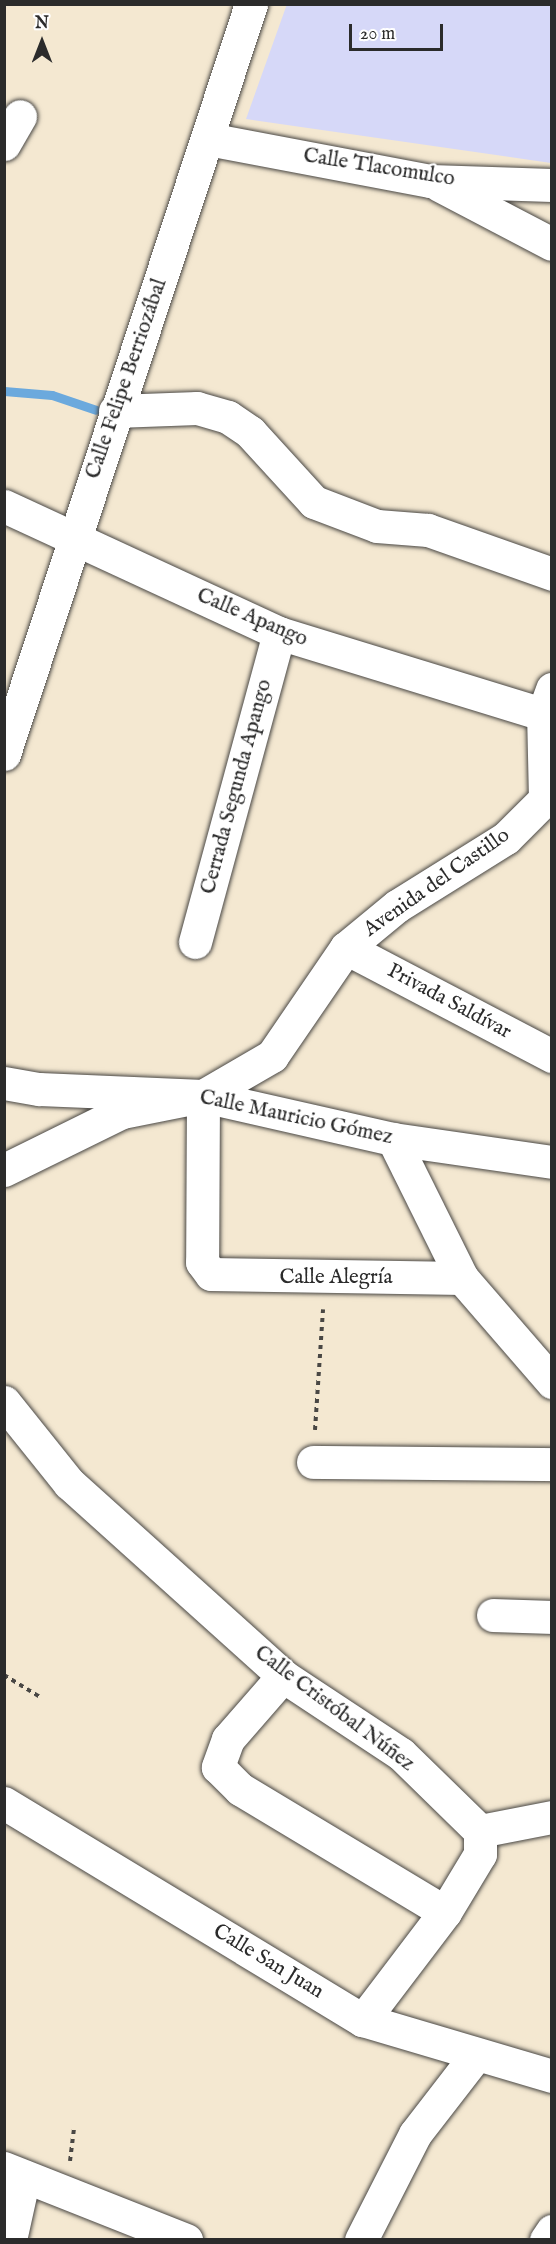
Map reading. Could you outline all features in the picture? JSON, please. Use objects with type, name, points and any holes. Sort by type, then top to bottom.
[{"type":"street","name":"Calle Felipe Berriozábal","points":[[4,754],[73,537],[208,139],[251,4]]},
{"type":"street","name":"Calle Tlacomulco","points":[[208,139],[430,181],[552,185]]},
{"type":"street","points":[[430,181],[552,244]]},
{"type":"street","points":[[115,411],[197,408],[228,417],[250,432],[314,502],[377,526],[428,530],[552,574]]},
{"type":"street","name":"Calle Apango","points":[[4,506],[279,633],[548,701]]},
{"type":"street","name":"Cerrada Segunda Apango","points":[[195,942],[279,633]]},
{"type":"street","name":"Avenida del Castillo","points":[[4,1170],[122,1112],[203,1096],[272,1056],[346,948],[398,906],[506,838],[548,800],[548,701]]},
{"type":"street","name":"Privada Saldívar","points":[[346,948],[552,1056]]},
{"type":"street","name":"Calle Mauricio Gómez","points":[[4,1083],[39,1089],[203,1096],[393,1139],[552,1162]]},
{"type":"street","name":"Calle Alegría","points":[[203,1096],[202,1262],[211,1274],[325,1278],[462,1278]]},
{"type":"street","points":[[393,1139],[462,1278],[552,1383]]},
{"type":"street","name":"Calle Cristóbal Núñez","points":[[4,1402],[69,1483],[283,1676],[401,1754],[480,1831]]},
{"type":"street","points":[[313,1462],[552,1464]]},
{"type":"street","points":[[494,1615],[552,1617]]},
{"type":"street","points":[[283,1676],[228,1738],[218,1767],[240,1789],[446,1912]]},
{"type":"street","name":"Calle San Juan","points":[[4,1803],[363,2020],[552,2076]]},
{"type":"street","points":[[363,2020],[446,1912],[480,1854],[480,1831],[552,1817]]},
{"type":"street","points":[[361,2240],[415,2134],[476,2055]]},
{"type":"street","points":[[10,2240],[14,2173],[186,2240]]},
{"type":"street","points":[[546,2240],[552,2231]]},
{"type":"path","points":[[313,1462],[325,1278]]},
{"type":"path","points":[[4,1675],[40,1697]]},
{"type":"shaded area","points":[[287,4],[551,5],[551,163],[246,119]]},
{"type":"waterway","points":[[4,391],[52,395],[96,410]]}]
